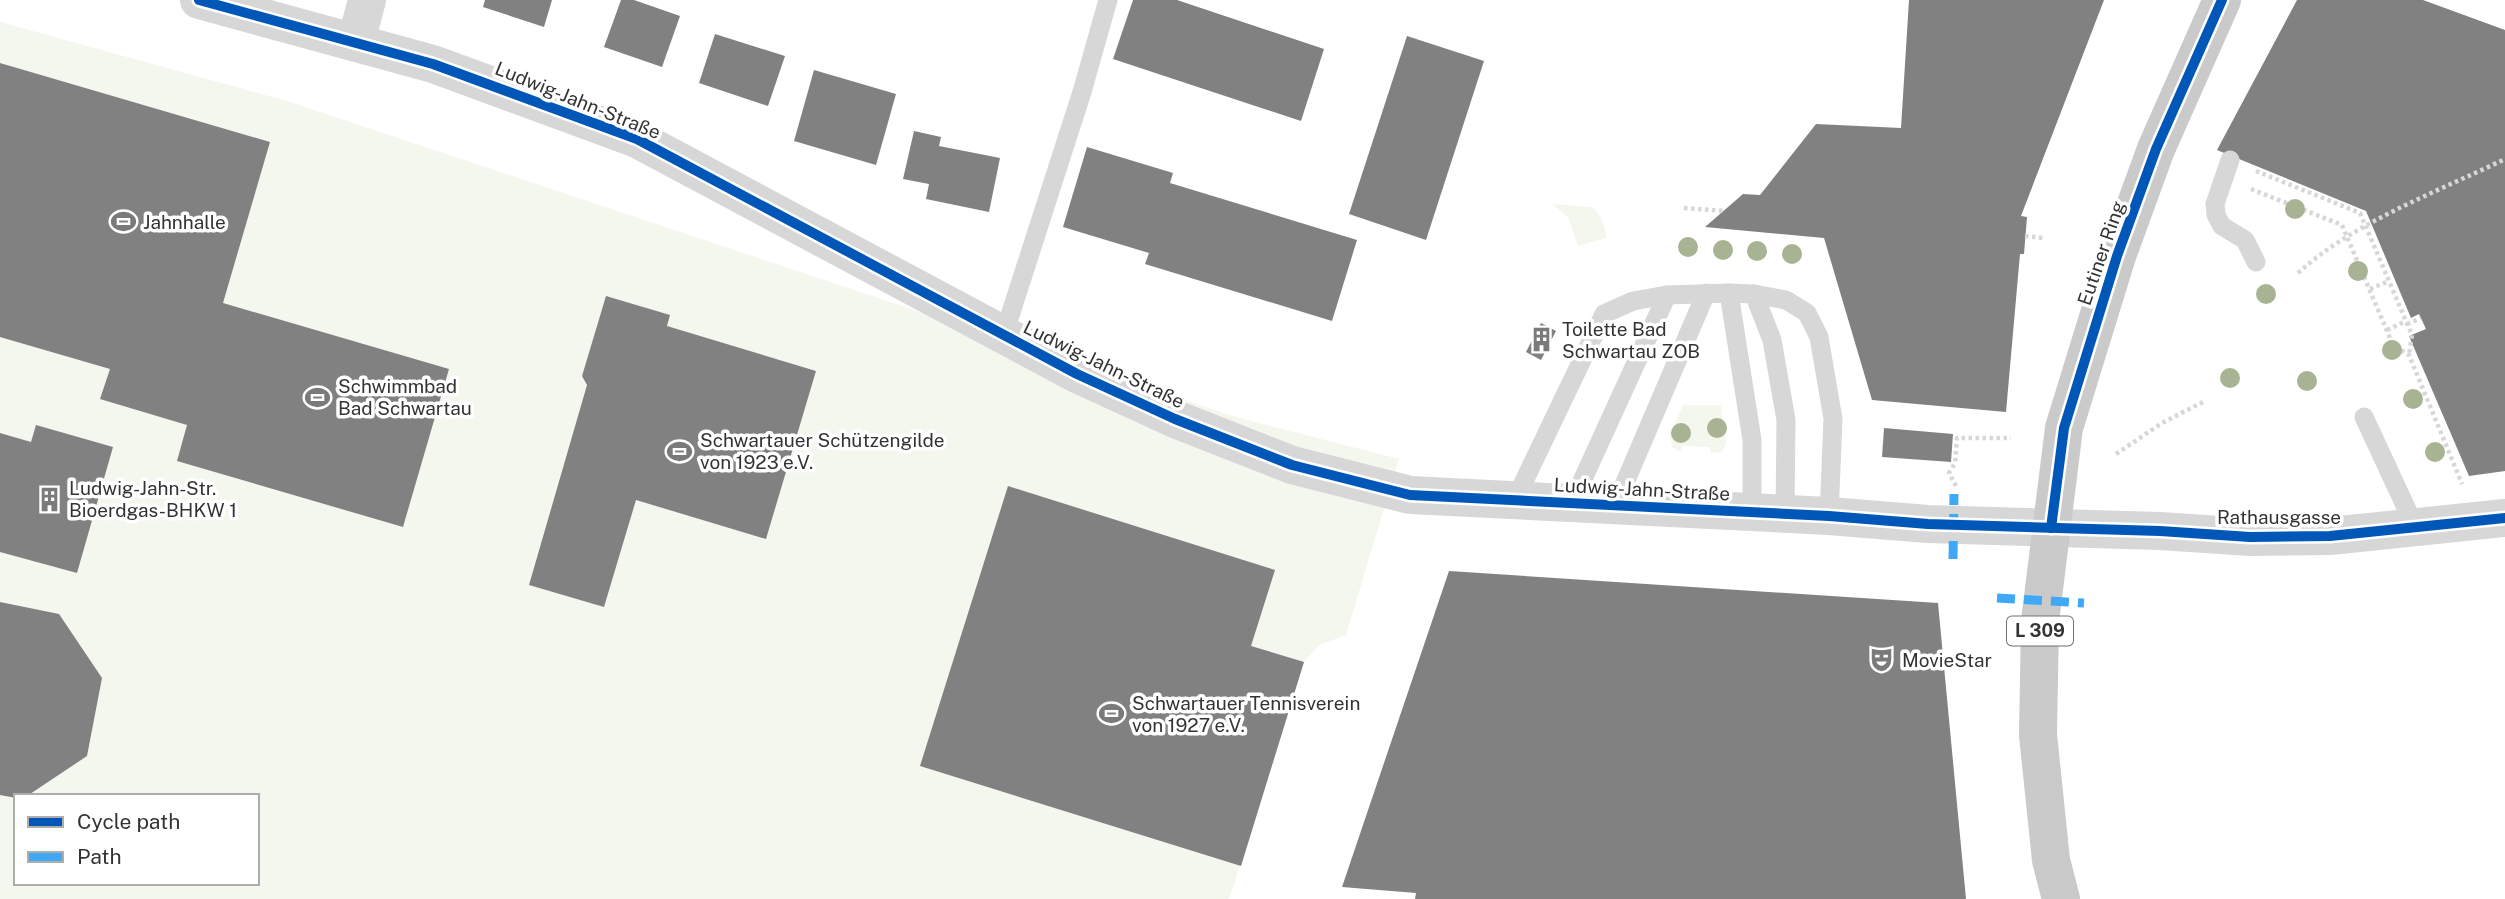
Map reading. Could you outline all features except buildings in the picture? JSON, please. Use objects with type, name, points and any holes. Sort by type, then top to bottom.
[{"type":"main road","name":"Eutiner Ring","points":[[2061,899],[2051,860],[2038,735],[2040,621],[2064,428],[2117,256],[2156,149],[2222,0]]},
{"type":"street","name":"Ludwig-Jahn-Straße","points":[[200,0],[433,64],[637,139],[1077,374],[1174,419],[1292,465],[1410,495],[1829,516],[1928,524],[2052,528]]},
{"type":"street","points":[[356,42],[367,0]]},
{"type":"street","name":"Rathausgasse","points":[[2052,528],[2250,537],[2330,536],[2491,520]]},
{"type":"lane","points":[[1004,334],[1082,92],[1108,0]]},
{"type":"lane","points":[[2229,171],[2215,204],[2216,215],[2222,226],[2245,240],[2256,262]]},
{"type":"lane","points":[[1615,506],[1706,293]]},
{"type":"lane","points":[[1729,293],[1752,440],[1769,514]]},
{"type":"lane","points":[[1754,294],[1772,340],[1786,420],[1769,514]]},
{"type":"lane","points":[[1515,500],[1605,314],[1633,301],[1667,295],[1754,294],[1786,300],[1807,313],[1819,337],[1833,419],[1829,516]]},
{"type":"lane","points":[[1572,503],[1667,295]]},
{"type":"lane","points":[[2364,417],[2416,529]]},
{"type":"path","points":[[2298,273],[2317,256],[2347,236],[2505,159]]},
{"type":"path","points":[[2229,171],[2256,171],[2360,213],[2368,225],[2412,335],[2409,355]]},
{"type":"path","points":[[2229,171],[2248,188],[2342,225],[2393,345],[2409,355],[2491,520]]},
{"type":"path","points":[[1684,208],[1725,211]]},
{"type":"path","points":[[2025,236],[2043,238]]},
{"type":"path","points":[[2370,289],[2389,281]]},
{"type":"path","points":[[2387,330],[2421,318]]},
{"type":"path","points":[[2116,454],[2162,423],[2206,401]]},
{"type":"path","points":[[1957,486],[1949,473],[1955,463],[1957,438],[2011,438]]},
{"type":"shaded area","points":[[0,22],[287,101],[1236,417],[1399,459],[1346,635],[1319,645],[1304,662],[1230,897],[0,899]]},
{"type":"shaded area","points":[[1552,204],[1592,207],[1602,221],[1606,238],[1578,246],[1568,217]]},
{"type":"shaded area","points":[[1683,405],[1721,405],[1726,443],[1722,452],[1711,453],[1710,447],[1682,446],[1681,452],[1672,447],[1670,435]]},
{"type":"marked path","points":[[1953,559],[1954,494]]},
{"type":"marked path","points":[[1997,598],[2084,603]]},
{"type":"cycle path","points":[[199,0],[433,64],[637,139],[1077,374],[1175,419],[1292,465],[1410,495],[1829,516],[1928,524],[2160,531],[2250,537],[2330,536],[2505,518]]},
{"type":"cycle path","points":[[2051,528],[2064,428],[2117,256],[2156,149],[2222,0]]},
{"type":"place","name":"Jahnhalle","points":[[123,222]]},
{"type":"place","name":"Toilette Bad Schwartau ZOB","points":[[1542,340]]},
{"type":"place","name":"Schwimmbad Bad Schwartau","points":[[318,397]]},
{"type":"place","name":"Schwartauer Schützengilde von 1923 e.V.","points":[[680,451]]},
{"type":"place","name":"Ludwig-Jahn-Str. Bioerdgas-BHKW 1","points":[[49,499]]},
{"type":"place","name":"MovieStar","points":[[1882,660]]},
{"type":"place","name":"Schwartauer Tennisverein von 1927 e.V.","points":[[1112,714]]}]
